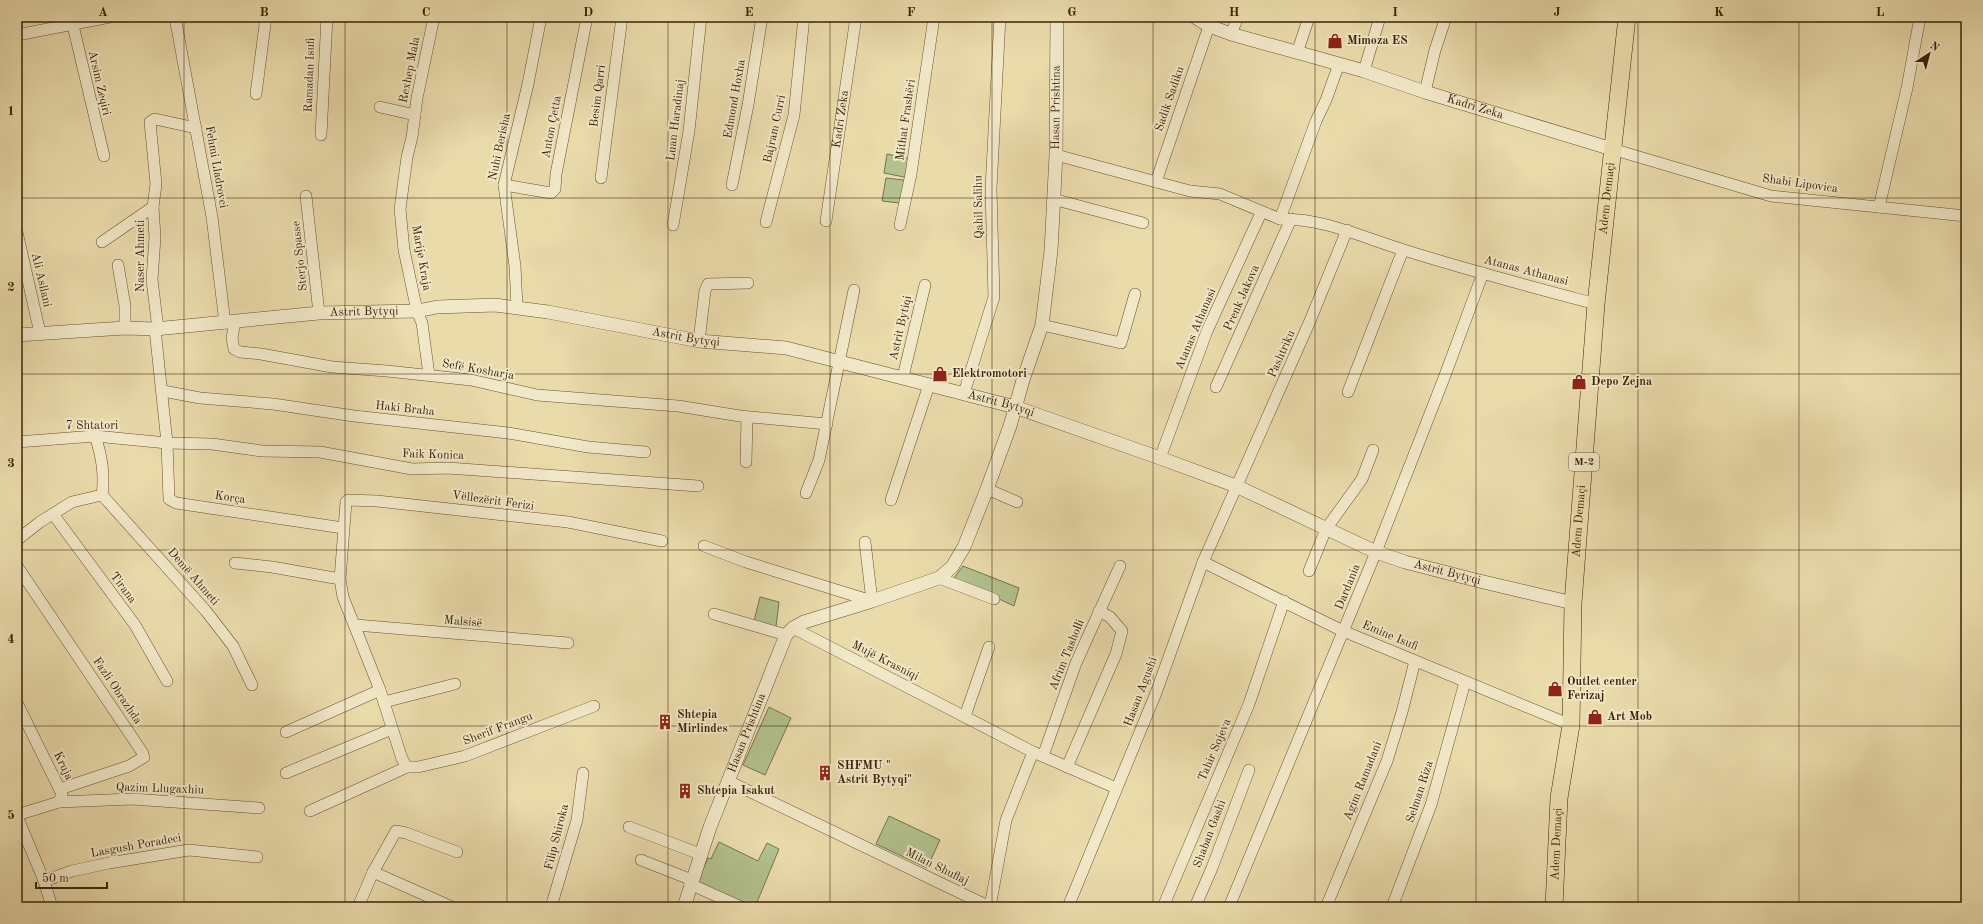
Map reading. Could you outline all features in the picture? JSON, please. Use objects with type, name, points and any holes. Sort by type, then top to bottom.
[{"type":"main road","name":"Adem Demaçi","points":[[1554,907],[1559,798],[1571,725],[1573,603],[1596,304],[1627,17]]},
{"type":"street","points":[[17,35],[72,21],[110,17]]},
{"type":"street","name":"Fehmi Lladrovci","points":[[176,17],[230,322]]},
{"type":"street","points":[[256,94],[266,17]]},
{"type":"street","name":"Ramadan Isufi","points":[[321,135],[327,17]]},
{"type":"street","name":"Rexhep Mala","points":[[380,107],[416,115],[434,17]]},
{"type":"street","name":"Nuhi Berisha","points":[[517,307],[515,266],[504,185],[528,84],[541,17]]},
{"type":"street","name":"Anton Çetta","points":[[504,185],[551,194],[555,189],[556,174],[587,17]]},
{"type":"street","name":"Besim Qarri","points":[[601,178],[622,17]]},
{"type":"street","name":"Luan Haradinaj","points":[[673,225],[689,132],[701,17]]},
{"type":"street","name":"Edmond Hoxha","points":[[732,185],[748,105],[762,17]]},
{"type":"street","name":"Bajram Curri","points":[[766,222],[794,115],[804,17]]},
{"type":"street","name":"Kadri Zeka","points":[[826,221],[856,17]]},
{"type":"street","name":"Mithat Frashëri","points":[[900,225],[911,174],[934,17]]},
{"type":"street","name":"Qahil Salihu","points":[[964,393],[994,296],[991,189],[1000,17]]},
{"type":"street","name":"Hasan Prishtina","points":[[684,907],[700,854],[728,781],[790,632],[804,622],[939,578],[952,567],[964,547],[987,489],[1042,325],[1051,250],[1054,199],[1056,155],[1057,17]]},
{"type":"street","name":"Kadri Zeka","points":[[1194,17],[1209,26],[1231,34],[1364,71],[1425,92],[1612,149]]},
{"type":"street","points":[[1231,34],[1238,17]]},
{"type":"street","points":[[1297,53],[1309,17]]},
{"type":"street","points":[[1364,71],[1380,17]]},
{"type":"street","points":[[1425,92],[1435,50],[1446,17]]},
{"type":"street","points":[[1879,207],[1907,88],[1920,17]]},
{"type":"street","name":"Arsim Zeqiri","points":[[72,21],[104,156]]},
{"type":"street","name":"Sadik Sadiku","points":[[1156,182],[1209,26]]},
{"type":"street","points":[[1286,219],[1316,121],[1326,100],[1339,64]]},
{"type":"street","name":"Marije Kraja","points":[[416,115],[407,157],[400,209],[404,250],[417,311]]},
{"type":"street","name":"Naser Ahmeti","points":[[167,443],[152,280],[155,237],[153,207],[156,184],[150,122],[155,119],[196,128]]},
{"type":"street","name":"Shabi Lipovica","points":[[1612,149],[1771,196],[1966,216]]},
{"type":"street","name":"Atanas Athanasi","points":[[1056,155],[1190,191],[1220,194],[1261,212],[1286,219],[1347,230],[1403,250],[1596,304]]},
{"type":"street","name":"Sterjo Spasse","points":[[306,196],[320,313]]},
{"type":"street","points":[[1054,199],[1143,223]]},
{"type":"street","name":"Naser Ahmeti","points":[[102,242],[153,207]]},
{"type":"street","name":"Atanas Athanasi","points":[[1160,458],[1207,331],[1261,212]]},
{"type":"street","name":"Prenk Jakova","points":[[1216,387],[1286,219]]},
{"type":"street","name":"Pashtriku","points":[[1236,486],[1310,321],[1347,230]]},
{"type":"street","name":"Ali Asllani","points":[[17,232],[40,333]]},
{"type":"street","points":[[1348,392],[1403,250]]},
{"type":"street","points":[[118,265],[125,306],[125,328]]},
{"type":"street","name":"Dardania","points":[[1229,907],[1376,552],[1483,273]]},
{"type":"street","points":[[699,341],[705,291],[708,284],[748,283]]},
{"type":"street","name":"Astrit Bytiqi","points":[[903,377],[925,285]]},
{"type":"street","points":[[806,493],[819,460],[838,361],[854,290]]},
{"type":"street","points":[[1042,325],[1121,343],[1135,294]]},
{"type":"street","name":"Astrit Bytyqi","points":[[17,335],[125,328],[156,329],[320,313],[417,311],[444,307],[495,305],[517,307],[699,341],[786,348],[903,377],[1014,407],[1236,486],[1376,552],[1440,571],[1573,603]]},
{"type":"street","points":[[417,311],[422,323],[429,375]]},
{"type":"street","name":"Sefë Kosharja","points":[[230,322],[232,343],[234,349],[240,352],[261,354],[332,367],[471,380],[537,395],[678,406],[747,417],[827,424]]},
{"type":"street","points":[[891,500],[929,385]]},
{"type":"street","name":"Haki Braha","points":[[163,391],[200,398],[273,404],[354,416],[508,433],[588,447],[645,452]]},
{"type":"street","points":[[746,462],[747,417]]},
{"type":"street","points":[[17,540],[72,502],[102,495],[104,479],[101,453],[95,436]]},
{"type":"street","name":"7 Shtatori","points":[[17,442],[95,436],[167,443]]},
{"type":"street","name":"Faik Konica","points":[[167,443],[212,444],[262,451],[320,452],[412,469],[448,468],[698,486]]},
{"type":"street","name":"Korça","points":[[167,443],[169,499],[176,503],[343,528]]},
{"type":"street","points":[[1309,571],[1326,529],[1362,479],[1373,450]]},
{"type":"street","name":"Hasan Agushi","points":[[1068,907],[1156,693],[1203,562],[1236,486]]},
{"type":"street","points":[[987,489],[1017,502]]},
{"type":"street","name":"Demë Ahmeti","points":[[102,495],[224,634],[233,646],[252,685]]},
{"type":"street","name":"Vëllezërit Ferizi","points":[[343,528],[346,502],[348,500],[451,508],[516,518],[568,522],[662,541]]},
{"type":"street","name":"Tirana","points":[[53,514],[135,625],[167,681]]},
{"type":"street","points":[[343,528],[340,579],[343,597],[356,625],[380,690],[402,759],[407,767]]},
{"type":"street","points":[[704,546],[746,562],[872,601],[865,542]]},
{"type":"street","name":"Emine Isufi","points":[[1203,562],[1344,631],[1381,645],[1415,661],[1571,725]]},
{"type":"street","points":[[236,563],[272,567],[340,579]]},
{"type":"street","name":"Fazli Obrazhda","points":[[17,566],[144,757],[129,766],[60,790]]},
{"type":"street","name":"Afrim Tasholli","points":[[1038,754],[1076,663],[1120,566]]},
{"type":"street","points":[[939,578],[994,599]]},
{"type":"street","name":"Tahir Sojeva","points":[[1163,907],[1249,704],[1284,601]]},
{"type":"street","points":[[1067,767],[1116,654],[1122,631],[1110,617],[1099,611]]},
{"type":"street","points":[[714,614],[790,632]]},
{"type":"street","name":"Malsisë","points":[[356,625],[568,643]]},
{"type":"street","name":"Mujë Krasniqi","points":[[790,632],[965,716],[1038,754],[1116,788]]},
{"type":"street","points":[[965,716],[989,646]]},
{"type":"street","name":"Agim Ramadani","points":[[1326,907],[1387,761],[1402,712],[1415,661]]},
{"type":"street","name":"Selman Riza","points":[[1392,907],[1431,805],[1465,682]]},
{"type":"street","points":[[384,702],[455,684]]},
{"type":"street","points":[[286,732],[380,690]]},
{"type":"street","name":"Kruja","points":[[17,703],[62,794],[59,802]]},
{"type":"street","name":"Sherif Frangu","points":[[310,811],[407,767],[418,767],[465,756],[594,706]]},
{"type":"street","points":[[286,773],[392,730]]},
{"type":"street","name":"Milan Shuflaj","points":[[728,781],[990,907],[1006,820],[1038,754]]},
{"type":"street","name":"Shaban Gashi","points":[[1195,907],[1212,868],[1249,770]]},
{"type":"street","name":"Filip Shiroka","points":[[551,907],[577,820],[583,772]]},
{"type":"street","name":"Qazim Llugaxhiu","points":[[59,802],[132,799],[259,808]]},
{"type":"street","points":[[52,907],[44,881],[17,816],[59,802]]},
{"type":"street","points":[[629,827],[700,854]]},
{"type":"street","points":[[358,907],[373,872],[396,831],[406,833],[456,852]]},
{"type":"street","name":"Lasgush Poradeci","points":[[44,881],[72,871],[109,863],[188,850],[257,857]]},
{"type":"street","points":[[641,860],[691,882],[741,907]]},
{"type":"street","points":[[373,872],[452,907]]},
{"type":"green space","points":[[887,154],[916,160],[914,179],[884,173]]},
{"type":"green space","points":[[886,178],[912,181],[908,204],[882,201]]},
{"type":"green space","points":[[963,566],[1019,588],[1014,606],[954,578]]},
{"type":"green space","points":[[760,597],[779,602],[776,627],[754,621]]},
{"type":"green space","points":[[769,707],[791,718],[765,775],[743,765]]},
{"type":"green space","points":[[889,816],[940,840],[927,868],[876,844]]},
{"type":"green space","points":[[719,842],[758,861],[767,843],[779,849],[755,907],[743,907],[696,885],[708,858],[711,859]]},
{"type":"place","name":"Mimoza ES","points":[[1335,41]]},
{"type":"place","name":"Elektromotori","points":[[940,374]]},
{"type":"place","name":"Depo Zejna","points":[[1579,382]]},
{"type":"place","name":"Outlet center Ferizaj","points":[[1555,689]]},
{"type":"place","name":"Art Mob","points":[[1595,717]]},
{"type":"place","name":"Shtepia Mirlindes","points":[[665,722]]},
{"type":"place","name":"SHFMU \" Astrit Bytyqi\"","points":[[825,773]]},
{"type":"place","name":"Shtepia Isakut","points":[[685,791]]}]
